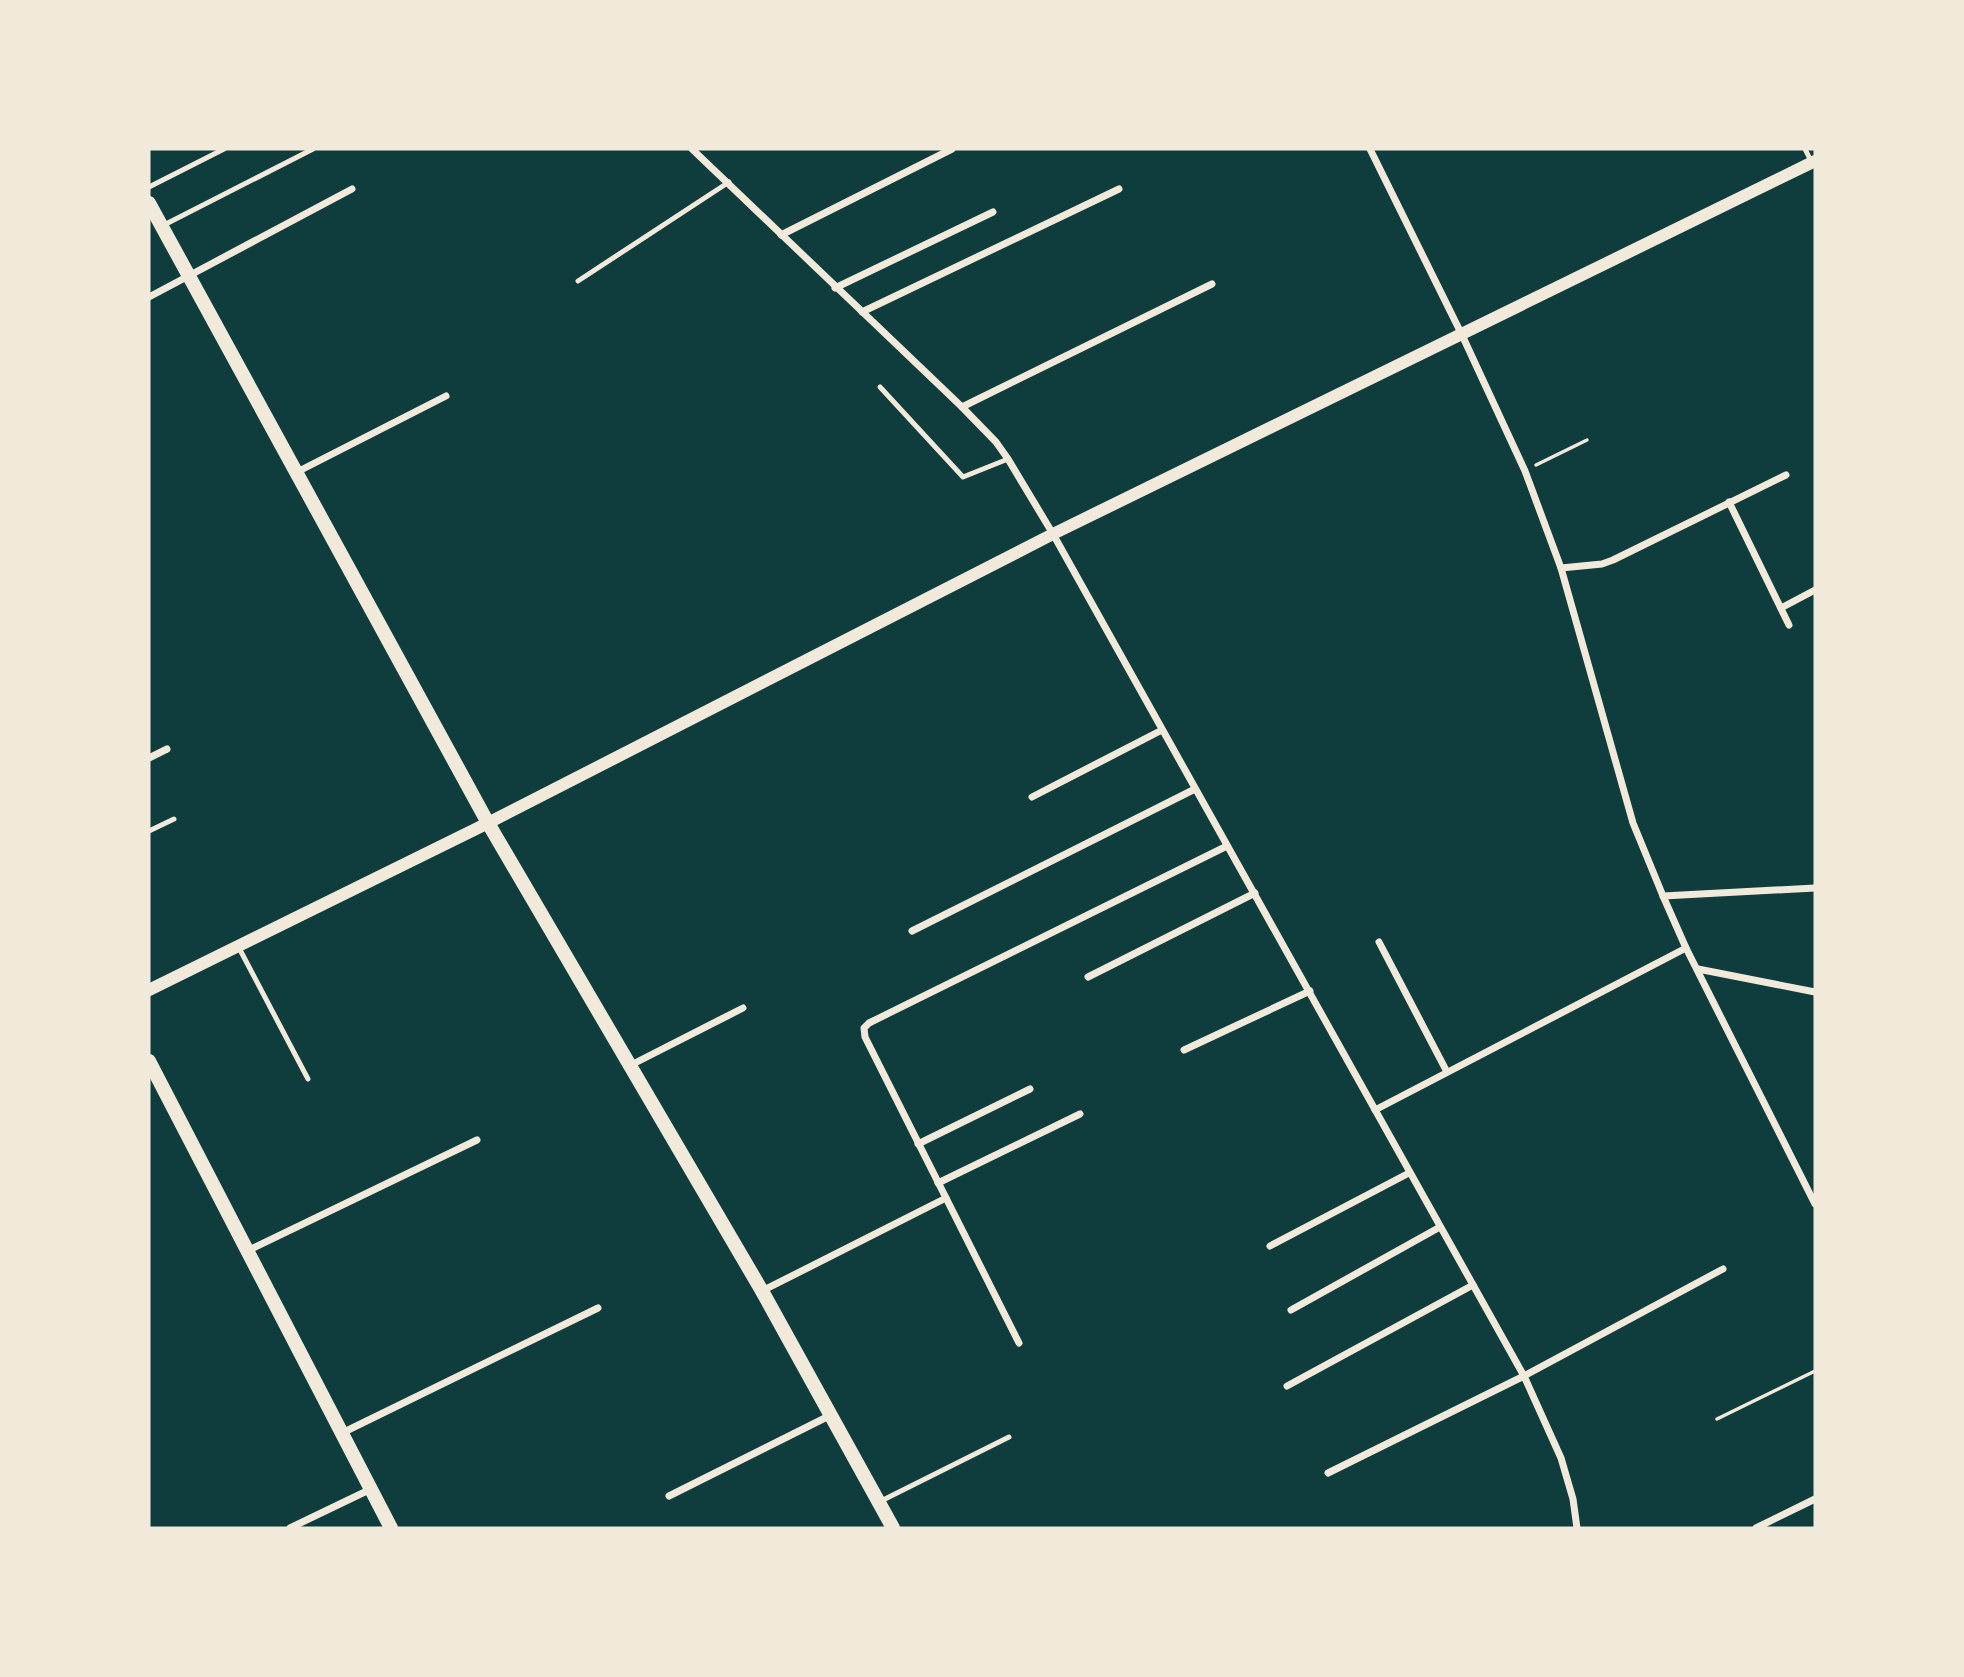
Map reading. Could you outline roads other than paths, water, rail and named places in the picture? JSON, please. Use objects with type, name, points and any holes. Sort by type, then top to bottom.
[{"type":"main road","points":[[149,203],[488,823],[762,1291],[893,1528]]},
{"type":"main road","points":[[149,1061],[391,1528]]},
{"type":"street","points":[[781,235],[952,149]]},
{"type":"street","points":[[1370,149],[1462,335],[1525,471],[1561,568],[1633,824],[1662,895],[1815,1204]]},
{"type":"street","points":[[697,150],[835,288],[961,407],[996,442],[1008,459],[1053,534],[1524,1376],[1561,1458],[1573,1499],[1577,1528]]},
{"type":"street","points":[[149,990],[488,823],[1053,534],[1814,162]]},
{"type":"street","points":[[863,312],[1119,189]]},
{"type":"street","points":[[149,297],[352,190]]},
{"type":"street","points":[[835,288],[993,212]]},
{"type":"street","points":[[961,407],[1212,284]]},
{"type":"street","points":[[297,472],[446,396]]},
{"type":"street","points":[[1561,568],[1602,564],[1613,560],[1786,475]]},
{"type":"street","points":[[1729,502],[1789,625]]},
{"type":"street","points":[[1781,607],[1815,590]]},
{"type":"street","points":[[1032,797],[1163,730]]},
{"type":"street","points":[[149,758],[167,749]]},
{"type":"street","points":[[912,931],[1195,789]]},
{"type":"street","points":[[1018,1343],[865,1037],[864,1028],[1227,846]]},
{"type":"street","points":[[1662,895],[1815,888]]},
{"type":"street","points":[[1088,977],[1255,893]]},
{"type":"street","points":[[1379,942],[1447,1072]]},
{"type":"street","points":[[1375,1110],[1686,948]]},
{"type":"street","points":[[1698,969],[1815,992]]},
{"type":"street","points":[[1184,1051],[1310,991]]},
{"type":"street","points":[[631,1065],[743,1008]]},
{"type":"street","points":[[918,1144],[1030,1089]]},
{"type":"street","points":[[937,1183],[1080,1114]]},
{"type":"street","points":[[247,1251],[477,1140]]},
{"type":"street","points":[[1270,1246],[1409,1173]]},
{"type":"street","points":[[762,1291],[946,1198]]},
{"type":"street","points":[[1291,1310],[1440,1227]]},
{"type":"street","points":[[1328,1473],[1524,1376],[1723,1269]]},
{"type":"street","points":[[1287,1386],[1473,1285]]},
{"type":"street","points":[[341,1433],[598,1308]]},
{"type":"street","points":[[669,1496],[831,1415]]},
{"type":"street","points":[[290,1528],[371,1489]]},
{"type":"street","points":[[1756,1528],[1815,1499]]},
{"type":"lane","points":[[149,187],[224,149]]},
{"type":"lane","points":[[162,226],[313,149]]},
{"type":"lane","points":[[1805,149],[1814,162]]},
{"type":"lane","points":[[578,281],[729,182]]},
{"type":"lane","points":[[880,387],[963,477],[1008,459]]},
{"type":"lane","points":[[149,831],[174,819]]},
{"type":"lane","points":[[238,946],[307,1079]]},
{"type":"lane","points":[[878,1502],[1009,1437]]}]
